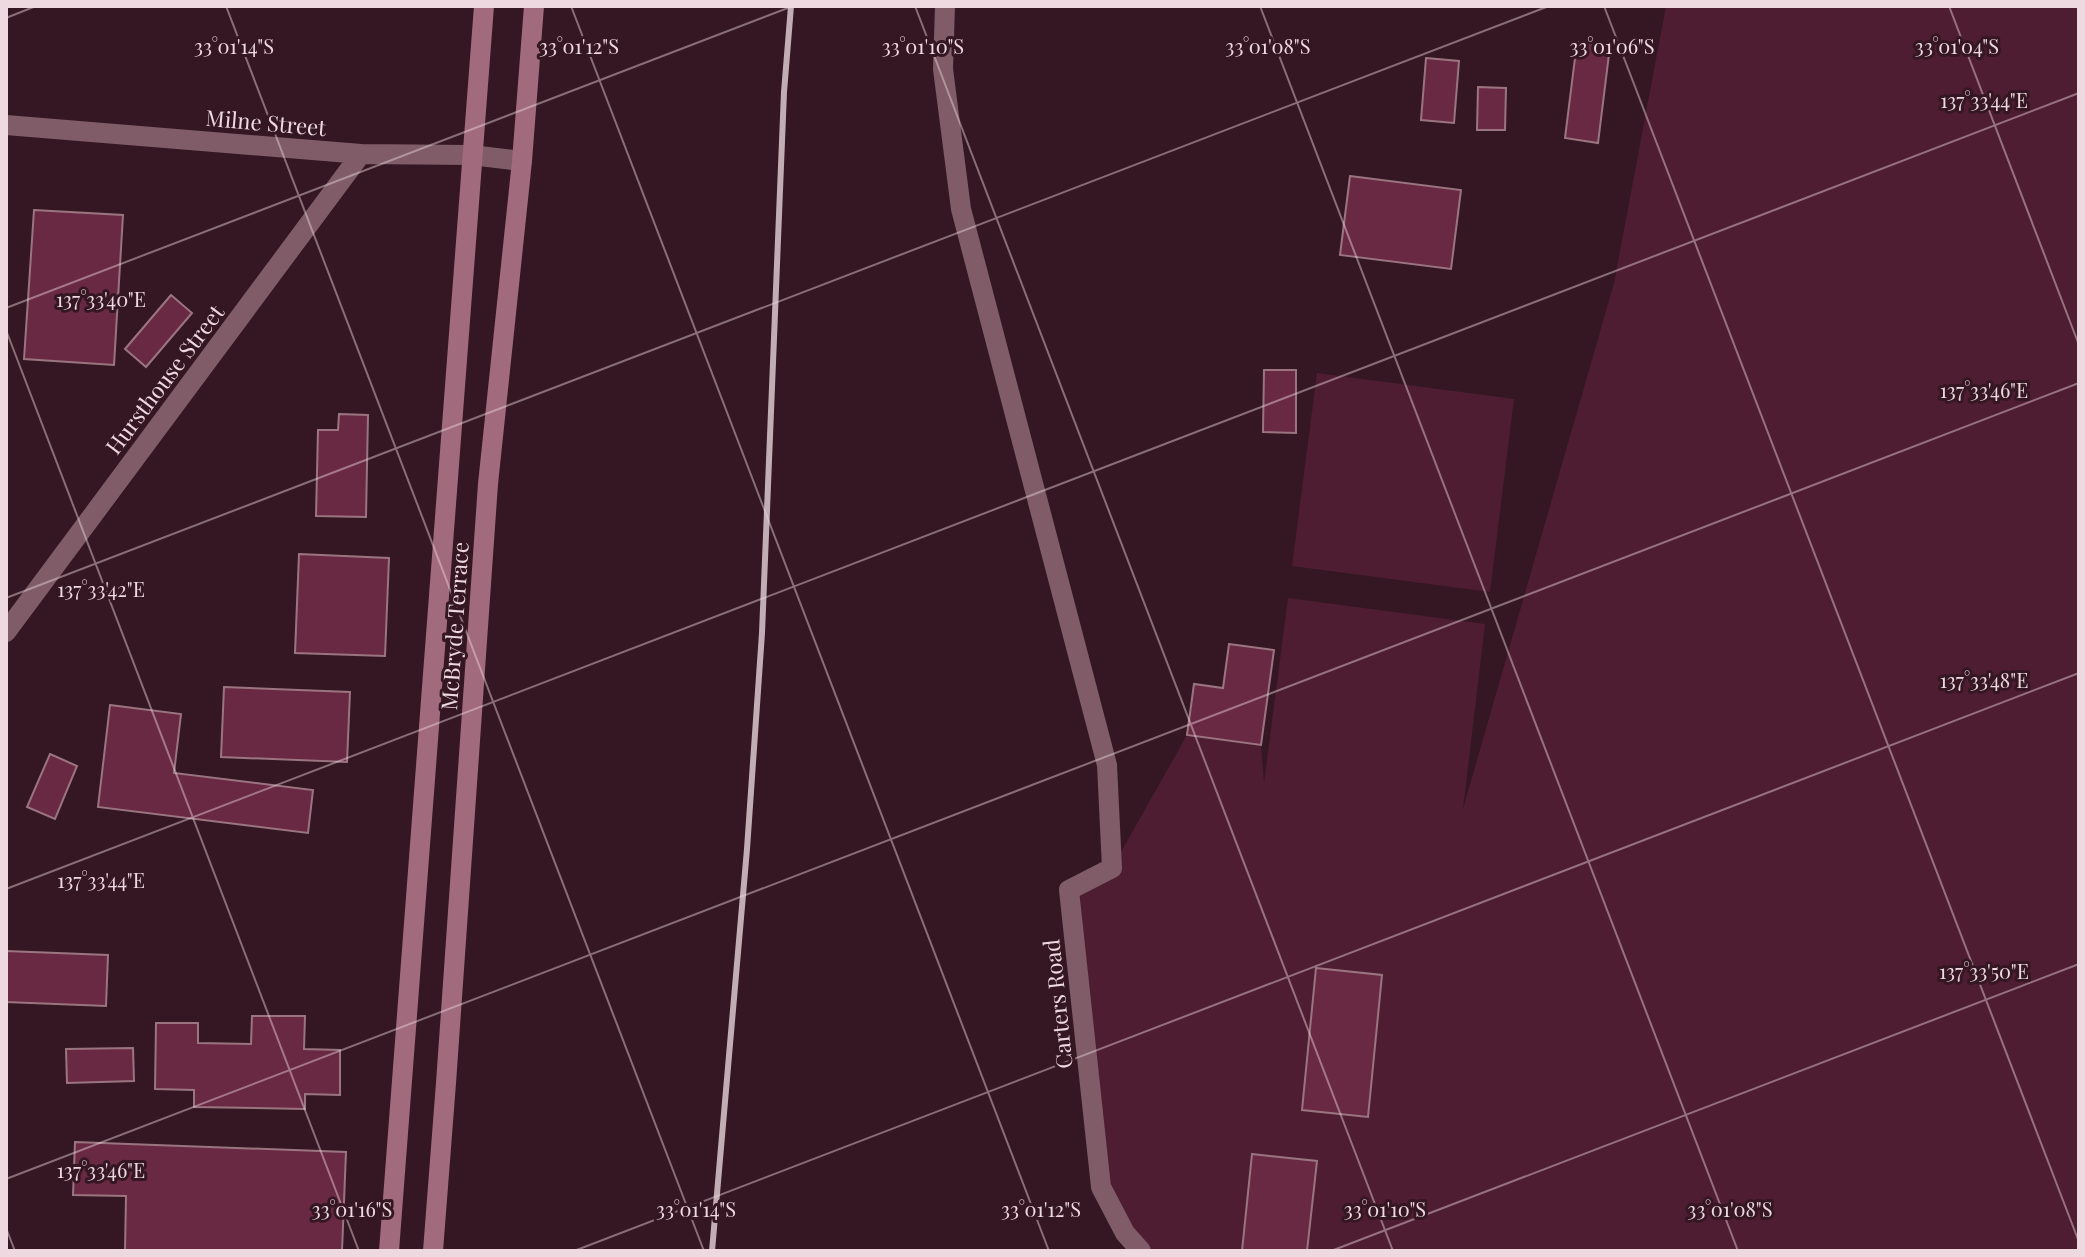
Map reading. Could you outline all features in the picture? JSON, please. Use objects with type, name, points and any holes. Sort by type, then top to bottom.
[{"type":"main road","name":"McBryde Terrace","points":[[389,1251],[484,6]]},
{"type":"main road","name":"McBryde Terrace","points":[[433,1251],[488,484],[522,161],[534,6]]},
{"type":"street","name":"Carters Road","points":[[945,6],[943,69],[961,209],[1107,765],[1112,868],[1069,890],[1101,1187],[1125,1233],[1141,1251]]},
{"type":"street","name":"Milne Street","points":[[6,125],[361,154],[471,155],[522,161]]},
{"type":"street","name":"Hursthouse Street","points":[[6,632],[361,154]]},
{"type":"shaded area","points":[[1666,6],[2079,6],[2079,1251],[1148,1251],[1101,1187],[1080,894],[1112,868],[1187,735],[1261,745],[1264,783],[1288,598],[1485,624],[1463,809],[1614,283]]},
{"type":"shaded area","points":[[1317,373],[1514,399],[1490,592],[1292,566]]},
{"type":"building","points":[[1577,42],[1610,46],[1598,143],[1565,138]]},
{"type":"building","points":[[1426,58],[1459,61],[1454,123],[1421,120]]},
{"type":"building","points":[[1478,87],[1506,88],[1505,130],[1477,130]]},
{"type":"building","points":[[1350,176],[1461,190],[1451,269],[1340,255]]},
{"type":"building","points":[[34,210],[123,215],[114,365],[24,359]]},
{"type":"building","points":[[171,295],[192,313],[146,367],[125,349]]},
{"type":"building","points":[[1264,370],[1296,370],[1296,433],[1263,432]]},
{"type":"building","points":[[339,414],[368,415],[366,517],[316,516],[318,430],[338,430]]},
{"type":"building","points":[[299,554],[389,558],[385,656],[295,653]]},
{"type":"building","points":[[1229,644],[1274,650],[1261,745],[1187,735],[1194,684],[1223,688]]},
{"type":"building","points":[[224,687],[350,692],[347,762],[221,757]]},
{"type":"building","points":[[110,705],[181,714],[174,773],[313,790],[308,833],[98,807]]},
{"type":"building","points":[[50,754],[77,766],[55,819],[27,807]]},
{"type":"building","points":[[6,951],[108,955],[106,1006],[6,1002]]},
{"type":"building","points":[[1316,968],[1382,975],[1368,1117],[1302,1110]]},
{"type":"building","points":[[252,1016],[305,1016],[304,1049],[340,1050],[340,1095],[305,1094],[305,1109],[194,1107],[194,1090],[155,1089],[156,1023],[198,1023],[198,1043],[251,1044]]},
{"type":"building","points":[[133,1048],[134,1081],[67,1083],[66,1049]]},
{"type":"building","points":[[75,1142],[346,1152],[342,1251],[125,1251],[126,1196],[73,1195]]},
{"type":"building","points":[[1252,1154],[1317,1161],[1307,1251],[1242,1251]]},
{"type":"railway","points":[[712,1251],[747,849],[762,633],[784,92],[791,6]]}]
